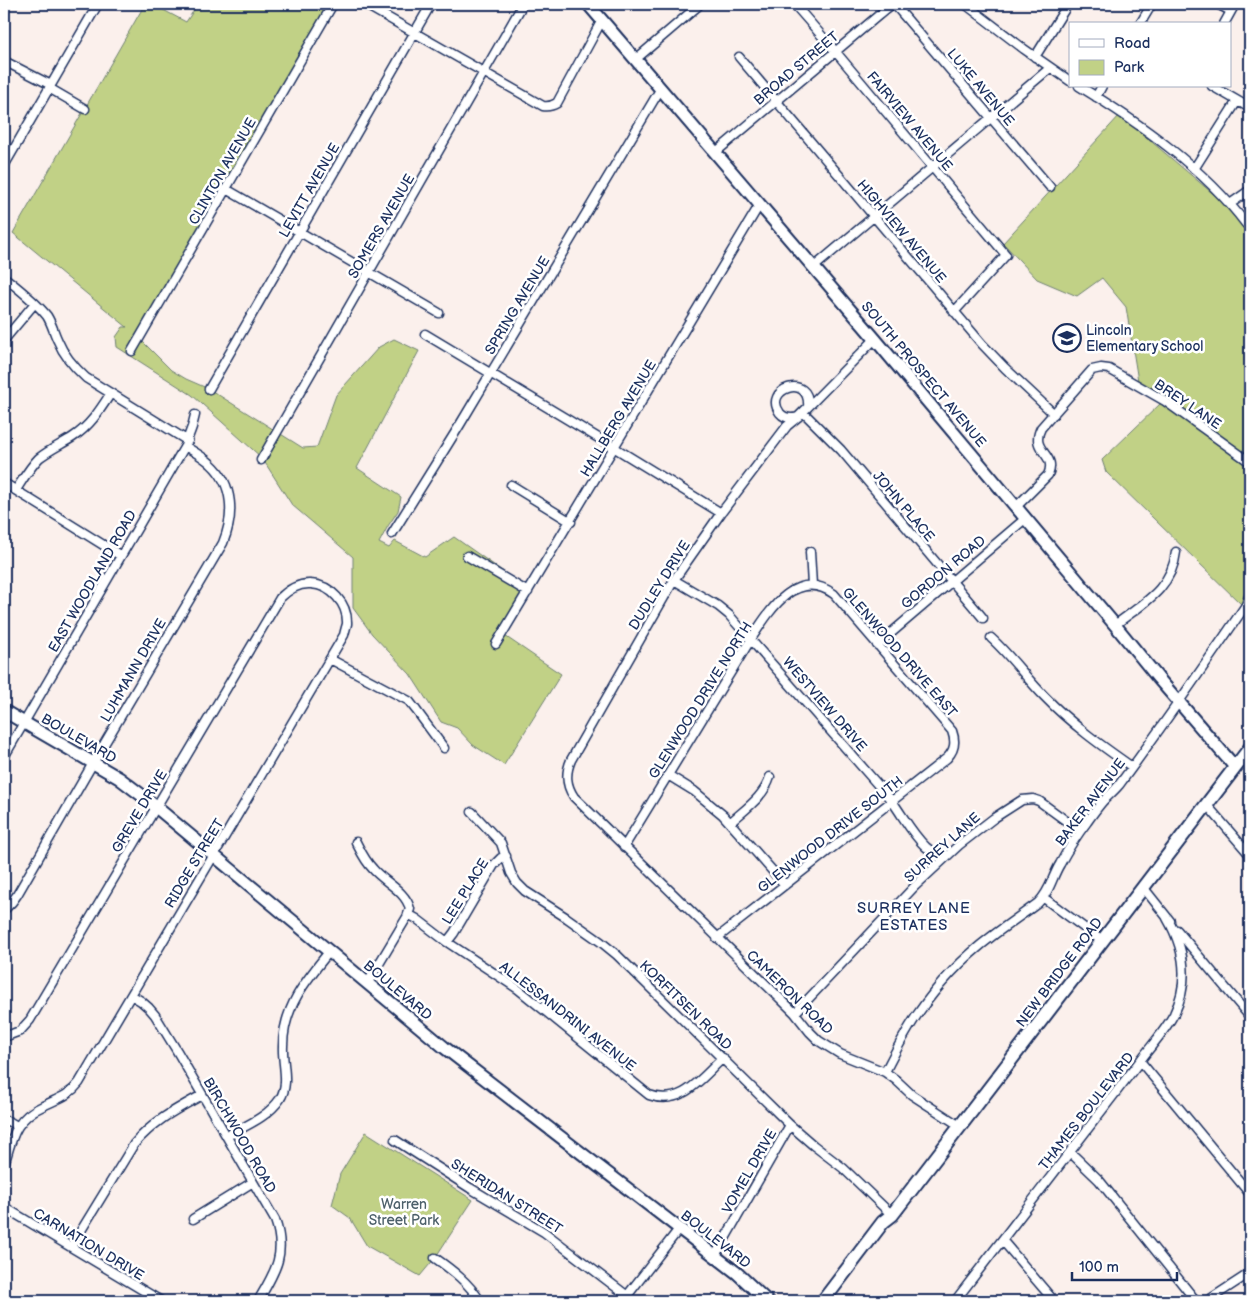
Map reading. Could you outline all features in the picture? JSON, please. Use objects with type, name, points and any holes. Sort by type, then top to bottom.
[{"type":"main road","name":"NEW BRIDGE ROAD","points":[[834,1301],[892,1215],[1250,748]]},
{"type":"main road","name":"NEW BRIDGE ROAD","points":[[823,1301],[883,1222],[892,1215]]},
{"type":"street","points":[[4,166],[98,4]]},
{"type":"street","name":"CLINTON AVENUE","points":[[132,351],[333,4]]},
{"type":"street","points":[[364,4],[542,106],[551,106],[557,103],[602,20]]},
{"type":"street","name":"LEVITT AVENUE","points":[[209,389],[431,4]]},
{"type":"street","name":"SOMERS AVENUE","points":[[260,460],[523,4]]},
{"type":"street","name":"SOUTH PROSPECT AVENUE","points":[[588,4],[875,339],[1235,767]]},
{"type":"street","name":"FAIRVIEW AVENUE","points":[[794,4],[1006,254],[954,312]]},
{"type":"street","name":"BROAD STREET","points":[[716,152],[893,4]]},
{"type":"street","name":"LUKE AVENUE","points":[[893,4],[1050,187]]},
{"type":"street","points":[[965,4],[1069,80]]},
{"type":"street","points":[[1035,57],[1068,4]]},
{"type":"street","points":[[1141,22],[1152,4]]},
{"type":"street","points":[[1217,4],[1231,11]]},
{"type":"street","points":[[1225,22],[1235,4]]},
{"type":"street","points":[[636,59],[698,6]]},
{"type":"street","name":"HIGHVIEW AVENUE","points":[[739,57],[954,312],[1005,368],[1054,414]]},
{"type":"street","points":[[4,61],[85,109]]},
{"type":"street","points":[[814,268],[1050,68]]},
{"type":"street","name":"SPRING AVENUE","points":[[392,534],[491,373],[661,88]]},
{"type":"street","points":[[1082,88],[1132,120],[1194,169],[1230,204],[1246,224]]},
{"type":"street","points":[[1096,97],[1101,88]]},
{"type":"street","points":[[1216,88],[1250,108]]},
{"type":"street","points":[[1194,169],[1237,100]]},
{"type":"street","points":[[226,189],[439,313]]},
{"type":"street","points":[[1230,204],[1250,190]]},
{"type":"street","name":"HALLBERG AVENUE","points":[[496,644],[760,204]]},
{"type":"street","name":"LUHMANN DRIVE","points":[[4,277],[35,303],[47,317],[52,324],[63,353],[86,378],[187,444],[211,463],[227,486],[231,509],[228,531],[223,543],[17,895],[4,910]]},
{"type":"street","points":[[4,340],[35,303]]},
{"type":"street","points":[[425,334],[721,514]]},
{"type":"street","name":"DUDLEY DRIVE","points":[[567,781],[571,760],[674,580],[787,426],[875,339]]},
{"type":"street","name":"BREY LANE","points":[[1054,414],[1092,370],[1109,369],[1165,401],[1250,462]]},
{"type":"street","points":[[16,490],[33,465],[41,457],[74,436],[89,423],[100,411],[111,393]]},
{"type":"street","name":"JOHN PLACE","points":[[803,412],[840,450],[983,618]]},
{"type":"street","points":[[1016,507],[1050,470],[1050,460],[1039,446],[1038,434],[1054,414]]},
{"type":"street","name":"EAST WOODLAND ROAD","points":[[4,757],[187,444],[195,415]]},
{"type":"street","points":[[4,482],[121,556]]},
{"type":"street","points":[[511,485],[570,522]]},
{"type":"street","name":"GORDON ROAD","points":[[877,645],[1026,518]]},
{"type":"street","points":[[810,552],[812,585]]},
{"type":"street","points":[[1115,625],[1163,586],[1173,568],[1176,552]]},
{"type":"street","points":[[467,556],[528,592]]},
{"type":"street","name":"WESTVIEW DRIVE","points":[[674,580],[718,606],[729,615],[892,801],[916,836],[925,846],[942,859]]},
{"type":"street","name":"RIDGE STREET","points":[[17,1126],[42,1106],[67,1096],[79,1084],[344,635],[347,624],[346,613],[340,600],[331,591],[310,584],[294,587],[289,590]]},
{"type":"street","name":"GLENWOOD DRIVE NORTH","points":[[624,847],[751,639],[770,612],[784,596],[796,587],[812,585]]},
{"type":"street","name":"GLENWOOD DRIVE EAST","points":[[812,585],[821,586],[834,594],[952,731],[954,747]]},
{"type":"street","name":"GREVE DRIVE","points":[[4,1037],[20,1031],[30,1020],[280,598],[289,590]]},
{"type":"street","name":"BAKER AVENUE","points":[[885,1072],[902,1038],[944,981],[966,958],[990,938],[1044,898],[1059,865],[1080,832],[1104,800],[1117,788],[1179,702],[1246,606],[1250,594]]},
{"type":"street","points":[[991,638],[1003,648],[1044,697],[1079,727],[1132,767]]},
{"type":"street","points":[[330,659],[409,701],[444,748]]},
{"type":"street","name":"BOULEVARD","points":[[4,711],[93,763],[126,784],[156,807],[367,984],[472,1069],[715,1256],[767,1301]]},
{"type":"street","name":"GLENWOOD DRIVE SOUTH","points":[[717,938],[947,758],[952,753],[954,747]]},
{"type":"street","points":[[668,775],[702,797],[730,823],[785,885]]},
{"type":"street","points":[[730,823],[761,795],[770,777]]},
{"type":"street","name":"CAMERON ROAD","points":[[567,781],[574,797],[795,1013],[819,1040],[840,1054],[885,1072],[912,1096],[960,1126]]},
{"type":"street","name":"SURREY LANE","points":[[795,1013],[942,859],[994,818],[1022,800],[1028,798],[1039,801],[1080,832]]},
{"type":"street","points":[[1206,804],[1250,855]]},
{"type":"street","name":"KORFITSEN ROAD","points":[[472,812],[501,843],[511,873],[521,887],[617,955],[790,1125],[843,1168],[892,1215]]},
{"type":"street","points":[[356,842],[368,863],[386,882],[406,898],[410,909],[367,984]]},
{"type":"street","name":"LEE PLACE","points":[[447,942],[494,865],[506,856]]},
{"type":"street","points":[[1143,887],[1250,1017]]},
{"type":"street","points":[[1044,898],[1102,942]]},
{"type":"street","name":"ALLESSANDRINI AVENUE","points":[[408,914],[417,918],[447,942],[518,989],[649,1094],[664,1098],[686,1092],[723,1058]]},
{"type":"street","name":"THAMES BOULEVARD","points":[[955,1301],[1168,1024],[1179,1002],[1184,966],[1177,936],[1167,918]]},
{"type":"street","points":[[227,1136],[267,1113],[281,1098],[284,1092],[286,1076],[282,1046],[286,1019],[301,986],[329,952]]},
{"type":"street","name":"BIRCHWOOD ROAD","points":[[131,995],[141,1000],[155,1015],[275,1220],[281,1245],[277,1268],[258,1301]]},
{"type":"street","points":[[1140,1061],[1250,1194]]},
{"type":"street","points":[[71,1247],[134,1144],[158,1121],[202,1095]]},
{"type":"street","points":[[4,1120],[17,1126],[4,1165]]},
{"type":"street","name":"VOMEL DRIVE","points":[[715,1256],[790,1125]]},
{"type":"street","name":"SHERIDAN STREET","points":[[395,1140],[544,1232],[628,1300]]},
{"type":"street","points":[[1070,1152],[1099,1180],[1196,1301]]},
{"type":"street","points":[[193,1219],[253,1182]]},
{"type":"street","name":"CARNATION DRIVE","points":[[4,1208],[161,1301]]},
{"type":"street","points":[[628,1300],[679,1229]]},
{"type":"street","points":[[1002,1240],[1054,1301]]},
{"type":"street","points":[[434,1258],[457,1274],[472,1289],[480,1301]]},
{"type":"street","points":[[1207,1301],[1250,1273]]},
{"type":"green space","points":[[145,4],[152,4],[186,22],[198,4],[336,4],[141,340],[171,370],[209,389],[303,448],[317,447],[336,395],[379,347],[394,339],[419,351],[357,468],[401,497],[398,511],[379,543],[389,548],[395,541],[425,557],[454,537],[528,589],[499,632],[561,674],[504,765],[473,745],[457,728],[441,722],[410,674],[372,634],[353,608],[353,557],[292,505],[262,458],[192,395],[117,347],[116,337],[123,327],[127,327],[13,233]]},
{"type":"green space","points":[[1120,115],[1250,225],[1250,616],[1243,606],[1106,472],[1102,460],[1161,403],[1139,387],[1126,307],[1102,278],[1077,296],[1037,279],[1003,243]]},
{"type":"green space","name":"Warren Street Park","points":[[366,1132],[473,1200],[435,1258],[420,1276],[367,1246],[350,1218],[332,1205],[340,1174]]},
{"type":"place","name":"Lincoln Elementary School","points":[[1067,338]]},
{"type":"district","name":"SURREY LANE ESTATES","points":[[914,916]]}]
